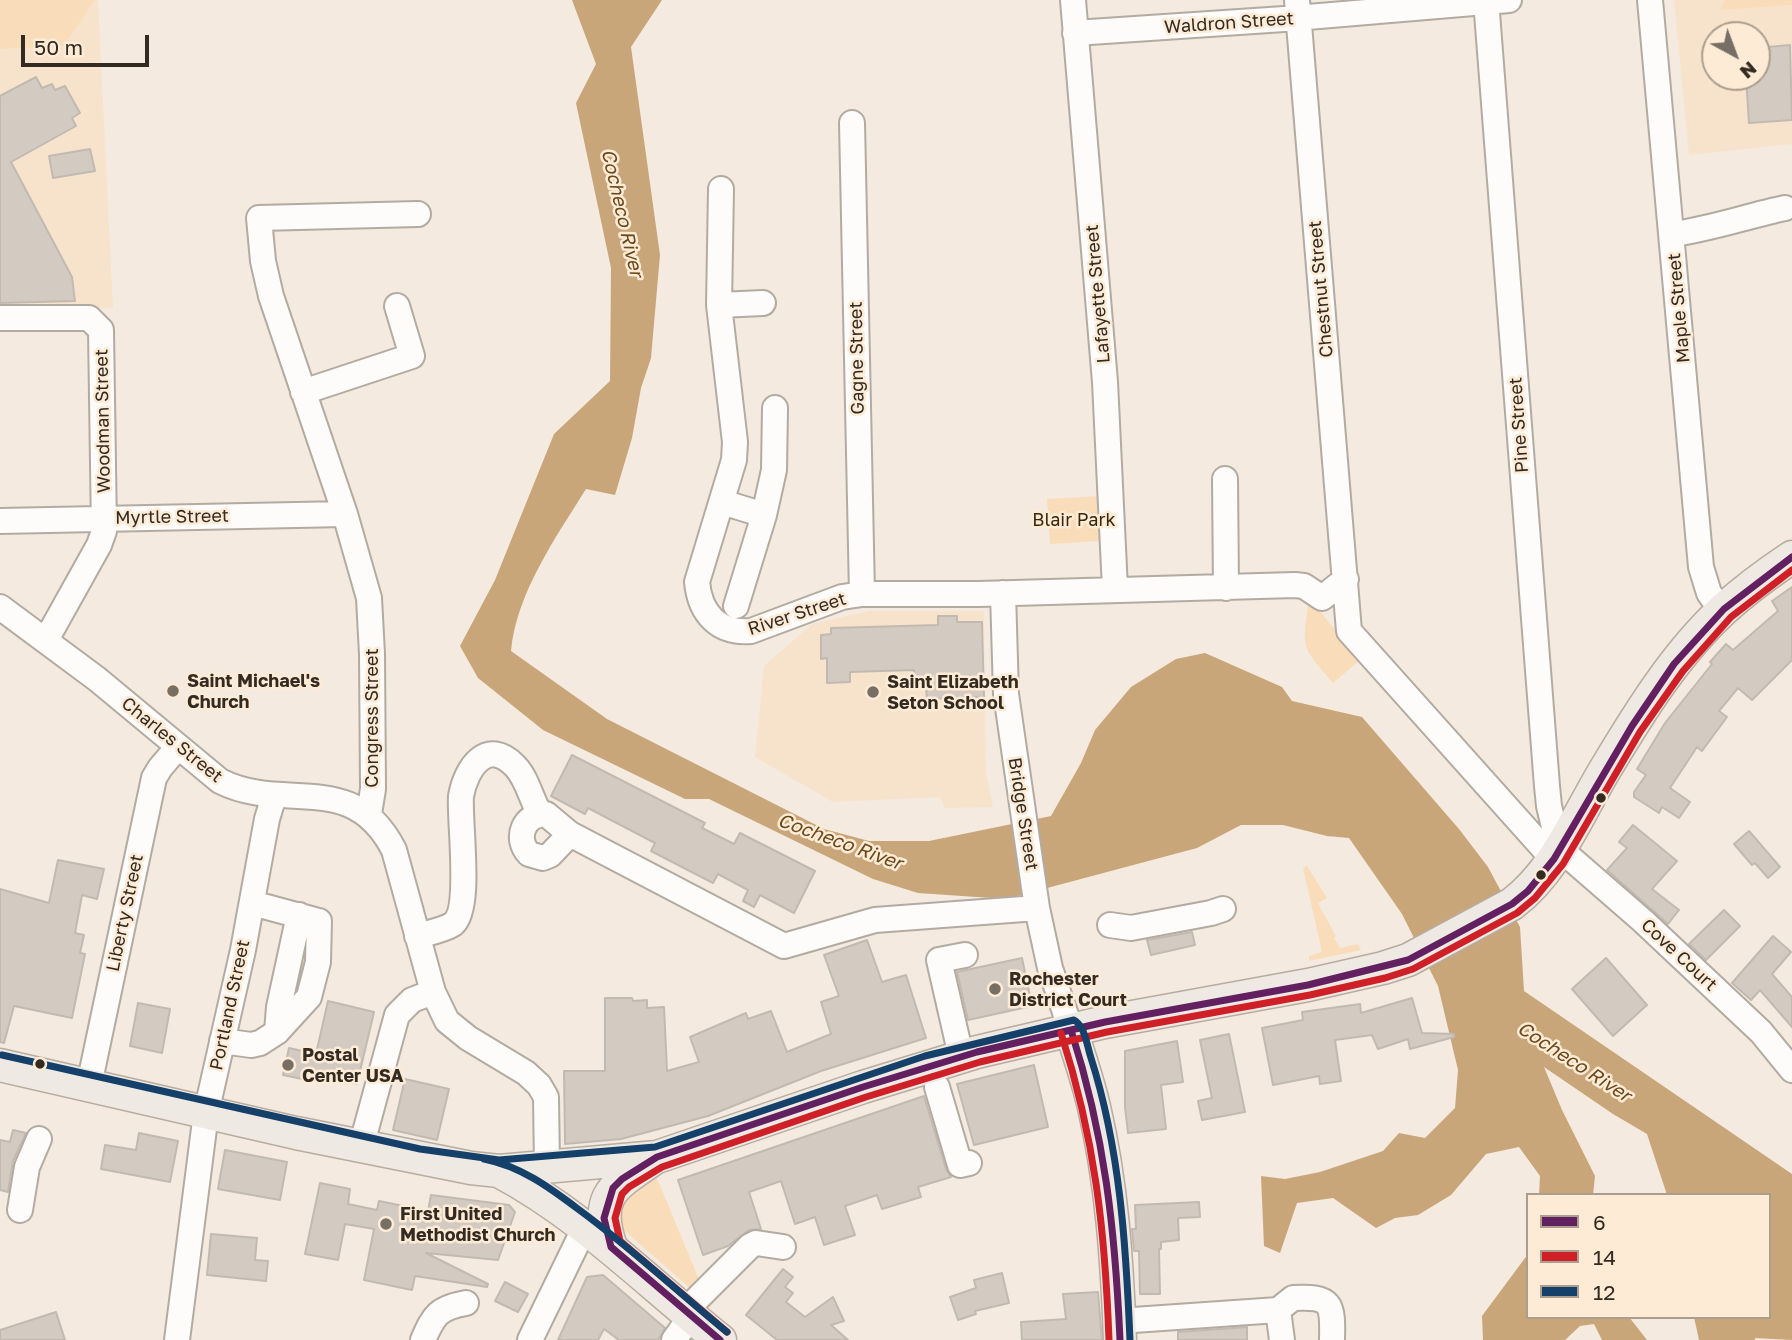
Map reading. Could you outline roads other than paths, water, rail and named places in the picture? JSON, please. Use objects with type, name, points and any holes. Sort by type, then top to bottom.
[{"type":"main road","points":[[611,1247],[604,1218],[613,1188],[622,1179],[657,1157],[961,1056],[1071,1030],[1308,985],[1408,960],[1512,904],[1536,882],[1556,854],[1637,719],[1693,642],[1722,611],[1792,557]]},
{"type":"main road","points":[[1071,1030],[1094,1106],[1109,1186],[1115,1235],[1119,1331]]},
{"type":"main road","points":[[0,1065],[361,1147],[499,1171],[657,1157]]},
{"type":"main road","points":[[499,1171],[534,1190],[611,1247],[683,1322],[720,1340]]},
{"type":"street","name":"Lafayette Street","points":[[1073,0],[1105,382],[1115,589]]},
{"type":"street","name":"Waldron Street","points":[[1075,33],[1297,9],[1494,0]]},
{"type":"street","name":"Pine Street","points":[[1494,0],[1547,786],[1556,854]]},
{"type":"street","name":"Maple Street","points":[[1650,0],[1701,567],[1709,593],[1722,611]]},
{"type":"street","name":"Chestnut Street","points":[[1297,9],[1346,579]]},
{"type":"street","name":"Gagne Street","points":[[852,123],[862,594]]},
{"type":"street","name":"River Street","points":[[721,189],[719,305],[735,442],[730,478],[697,582],[698,594],[713,620],[723,628],[736,633],[751,631],[842,597],[862,594],[1304,586],[1322,598]]},
{"type":"street","points":[[1673,234],[1785,208]]},
{"type":"street","name":"Congress Street","points":[[369,814],[373,789],[372,620],[369,598],[345,514],[271,296],[260,218],[418,214]]},
{"type":"street","points":[[719,305],[763,303]]},
{"type":"street","points":[[303,391],[412,356],[397,306]]},
{"type":"street","name":"Woodman Street","points":[[0,318],[89,318],[101,330],[104,519],[99,545],[46,640]]},
{"type":"street","points":[[736,606],[764,514],[774,470],[775,408]]},
{"type":"street","points":[[1225,479],[1226,588]]},
{"type":"street","points":[[722,502],[764,514]]},
{"type":"street","name":"Myrtle Street","points":[[0,522],[345,514]]},
{"type":"street","points":[[1346,579],[1322,598],[1349,631],[1556,854]]},
{"type":"street","points":[[1346,579],[1349,631]]},
{"type":"street","name":"Bridge Street","points":[[1003,593],[1006,694],[1021,802],[1050,968],[1071,1030]]},
{"type":"street","name":"Charles Street","points":[[0,607],[97,679],[206,772],[236,789],[274,796],[315,796],[342,801],[369,814]]},
{"type":"street","name":"Liberty Street","points":[[89,1085],[154,778],[177,748]]},
{"type":"street","points":[[417,936],[451,925],[459,918],[464,885],[461,796],[463,782],[482,757],[494,753],[514,766],[540,814]]},
{"type":"street","name":"Portland Street","points":[[177,1340],[206,1113],[274,796]]},
{"type":"street","points":[[369,814],[394,850],[433,992],[447,1021],[456,1030],[526,1073],[539,1085],[546,1097],[547,1166]]},
{"type":"street","points":[[570,834],[550,855],[542,858],[529,854],[524,849],[521,833],[531,818],[546,814],[570,834],[784,946],[875,920],[1037,904]]},
{"type":"street","name":"Cove Court","points":[[1556,854],[1643,921],[1761,1032],[1792,1070]]},
{"type":"street","points":[[222,1041],[251,1045],[260,1043],[281,1028],[309,998],[318,962],[309,918],[251,903]]},
{"type":"street","points":[[1110,925],[1131,928],[1211,914],[1223,909]]},
{"type":"street","points":[[961,1056],[939,960],[965,955]]},
{"type":"street","points":[[361,1147],[397,1015],[412,1000],[433,992]]},
{"type":"street","points":[[937,1087],[960,1165],[969,1163]]},
{"type":"street","points":[[20,1210],[27,1167],[39,1139]]},
{"type":"street","points":[[530,1340],[585,1227]]},
{"type":"street","points":[[683,1322],[750,1246],[756,1244],[783,1247]]},
{"type":"street","points":[[1119,1331],[1278,1310],[1293,1298],[1321,1298],[1328,1302],[1332,1309],[1332,1340]]},
{"type":"street","points":[[423,1340],[433,1317],[466,1303]]},
{"type":"street","points":[[1278,1310],[1282,1340]]},
{"type":"water","name":"Cocheco River","points":[[572,0],[662,0],[631,47],[660,255],[651,358],[615,495],[586,489],[550,546],[529,587],[514,630],[511,651],[607,719],[824,829],[869,841],[929,841],[1051,816],[1081,763],[1095,730],[1131,687],[1176,659],[1205,653],[1282,687],[1292,701],[1362,717],[1459,829],[1488,867],[1520,927],[1524,991],[1792,1174],[1792,1340],[1699,1340],[1694,1319],[1771,1319],[1771,1193],[1666,1193],[1647,1134],[1544,1067],[1595,1176],[1593,1193],[1539,1193],[1540,1176],[1519,1147],[1486,1154],[1451,1195],[1418,1215],[1395,1218],[1376,1228],[1333,1198],[1297,1203],[1280,1253],[1264,1246],[1261,1176],[1285,1179],[1320,1172],[1383,1151],[1399,1133],[1425,1138],[1455,1108],[1458,1070],[1438,986],[1402,914],[1349,838],[1327,836],[1283,825],[1241,825],[1197,848],[1006,899],[918,893],[873,879],[709,799],[685,799],[543,730],[478,678],[460,646],[495,580],[554,434],[610,381],[611,268],[576,103],[596,64]]},
{"type":"water","points":[[1526,1257],[1526,1319],[1631,1319],[1647,1340],[1602,1340],[1594,1324],[1580,1326],[1565,1340],[1483,1340],[1482,1316]]},
{"type":"place","name":"Saint Michael's Church","points":[[173,691]]},
{"type":"place","name":"Saint Elizabeth Seton School","points":[[873,692]]},
{"type":"place","name":"Rochester District Court","points":[[995,989]]},
{"type":"place","name":"Postal Center USA","points":[[288,1065]]},
{"type":"place","name":"First United Methodist Church","points":[[386,1224]]},
{"type":"park label","name":"Blair Park","points":[[1074,520]]}]
